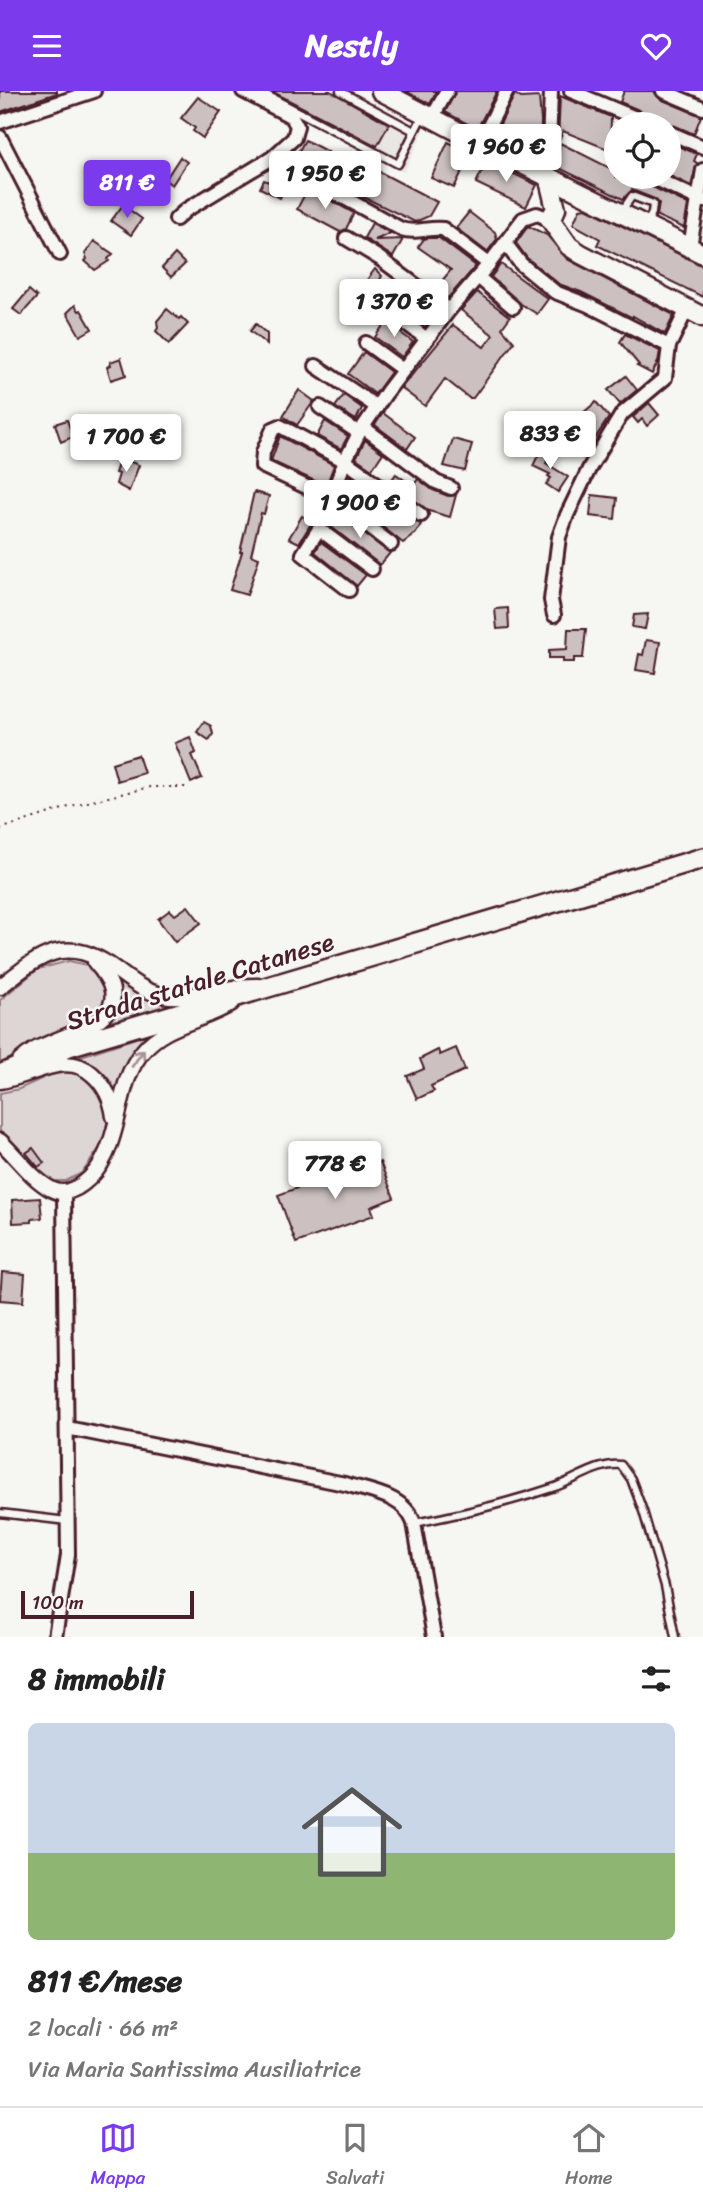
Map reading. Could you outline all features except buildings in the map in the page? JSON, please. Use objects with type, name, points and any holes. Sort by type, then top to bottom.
[{"type":"main road","points":[[381,91],[696,251]]},
{"type":"main road","points":[[548,176],[553,214],[569,246],[695,313]]},
{"type":"main road","points":[[553,214],[583,195]]},
{"type":"main road","name":"Strada statale Catanese","points":[[0,1077],[69,1047],[703,858]]},
{"type":"street","points":[[0,122],[94,91]]},
{"type":"street","points":[[176,219],[186,210],[272,158],[294,138],[298,126],[292,117],[243,91]]},
{"type":"street","points":[[428,115],[447,91]]},
{"type":"street","points":[[480,143],[507,91]]},
{"type":"street","points":[[548,176],[551,91]]},
{"type":"street","points":[[571,91],[621,112]]},
{"type":"street","points":[[663,91],[703,109]]},
{"type":"street","points":[[0,137],[60,254]]},
{"type":"street","points":[[681,138],[703,147]]},
{"type":"street","points":[[272,158],[401,229],[418,232],[443,229],[489,264]]},
{"type":"street","points":[[696,251],[703,170]]},
{"type":"street","points":[[678,189],[700,199]]},
{"type":"street","points":[[349,590],[303,554],[319,530],[345,461],[361,430],[449,310],[505,243],[518,218],[553,214]]},
{"type":"street","points":[[346,239],[379,258],[449,310]]},
{"type":"street","points":[[505,243],[521,264],[555,292],[588,305],[669,346]]},
{"type":"street","points":[[478,277],[513,307]]},
{"type":"street","points":[[365,293],[427,339]]},
{"type":"street","points":[[554,615],[551,600],[554,575],[559,537],[567,515],[590,467],[622,414],[665,378],[669,346],[695,313]]},
{"type":"street","points":[[366,344],[403,370]]},
{"type":"street","points":[[316,366],[377,407]]},
{"type":"street","points":[[320,407],[361,430],[436,482],[451,488]]},
{"type":"street","points":[[391,544],[332,499],[262,466],[262,452],[273,429],[280,426],[345,461],[421,515]]},
{"type":"street","points":[[319,530],[372,569]]},
{"type":"street","points":[[0,987],[35,959],[48,953],[69,951],[90,956],[111,966],[157,995],[186,997],[239,985],[274,986]]},
{"type":"street","points":[[0,1077],[39,1047],[89,1027],[108,1011],[113,993],[110,981],[90,956]]},
{"type":"street","points":[[0,1141],[52,1190],[64,1193],[76,1188],[87,1180],[106,1155],[131,1069],[143,1051],[155,1038],[179,1025],[215,1013],[244,995]]},
{"type":"street","points":[[0,1077],[16,1079],[62,1063],[72,1063],[86,1069],[103,1086],[113,1105],[115,1122]]},
{"type":"street","points":[[55,1637],[68,1555],[64,1193]]},
{"type":"street","points":[[67,1428],[345,1484],[390,1497],[402,1504],[412,1516],[434,1637]]},
{"type":"lane","points":[[259,91],[398,164],[414,131],[428,115]]},
{"type":"lane","points":[[340,91],[414,131]]},
{"type":"lane","points":[[414,1523],[556,1487],[607,1466],[621,1465],[631,1479],[643,1511],[665,1586],[675,1637]]},
{"type":"lane","points":[[0,1513],[67,1521]]},
{"type":"path","points":[[0,829],[75,805],[150,787],[189,787]]},
{"type":"shaded area","points":[[249,91],[351,91],[424,130],[404,172]]},
{"type":"shaded area","points":[[69,961],[92,966],[110,992],[103,1012],[42,1040],[0,1064],[0,1000],[38,969]]},
{"type":"shaded area","points":[[117,979],[171,1004],[110,1023],[120,1002]]},
{"type":"shaded area","points":[[154,1032],[119,1095],[75,1058]]},
{"type":"shaded area","points":[[63,1069],[70,1069],[97,1083],[109,1113],[103,1143],[82,1173],[66,1181],[47,1181],[0,1138],[0,1093],[19,1089]]}]
